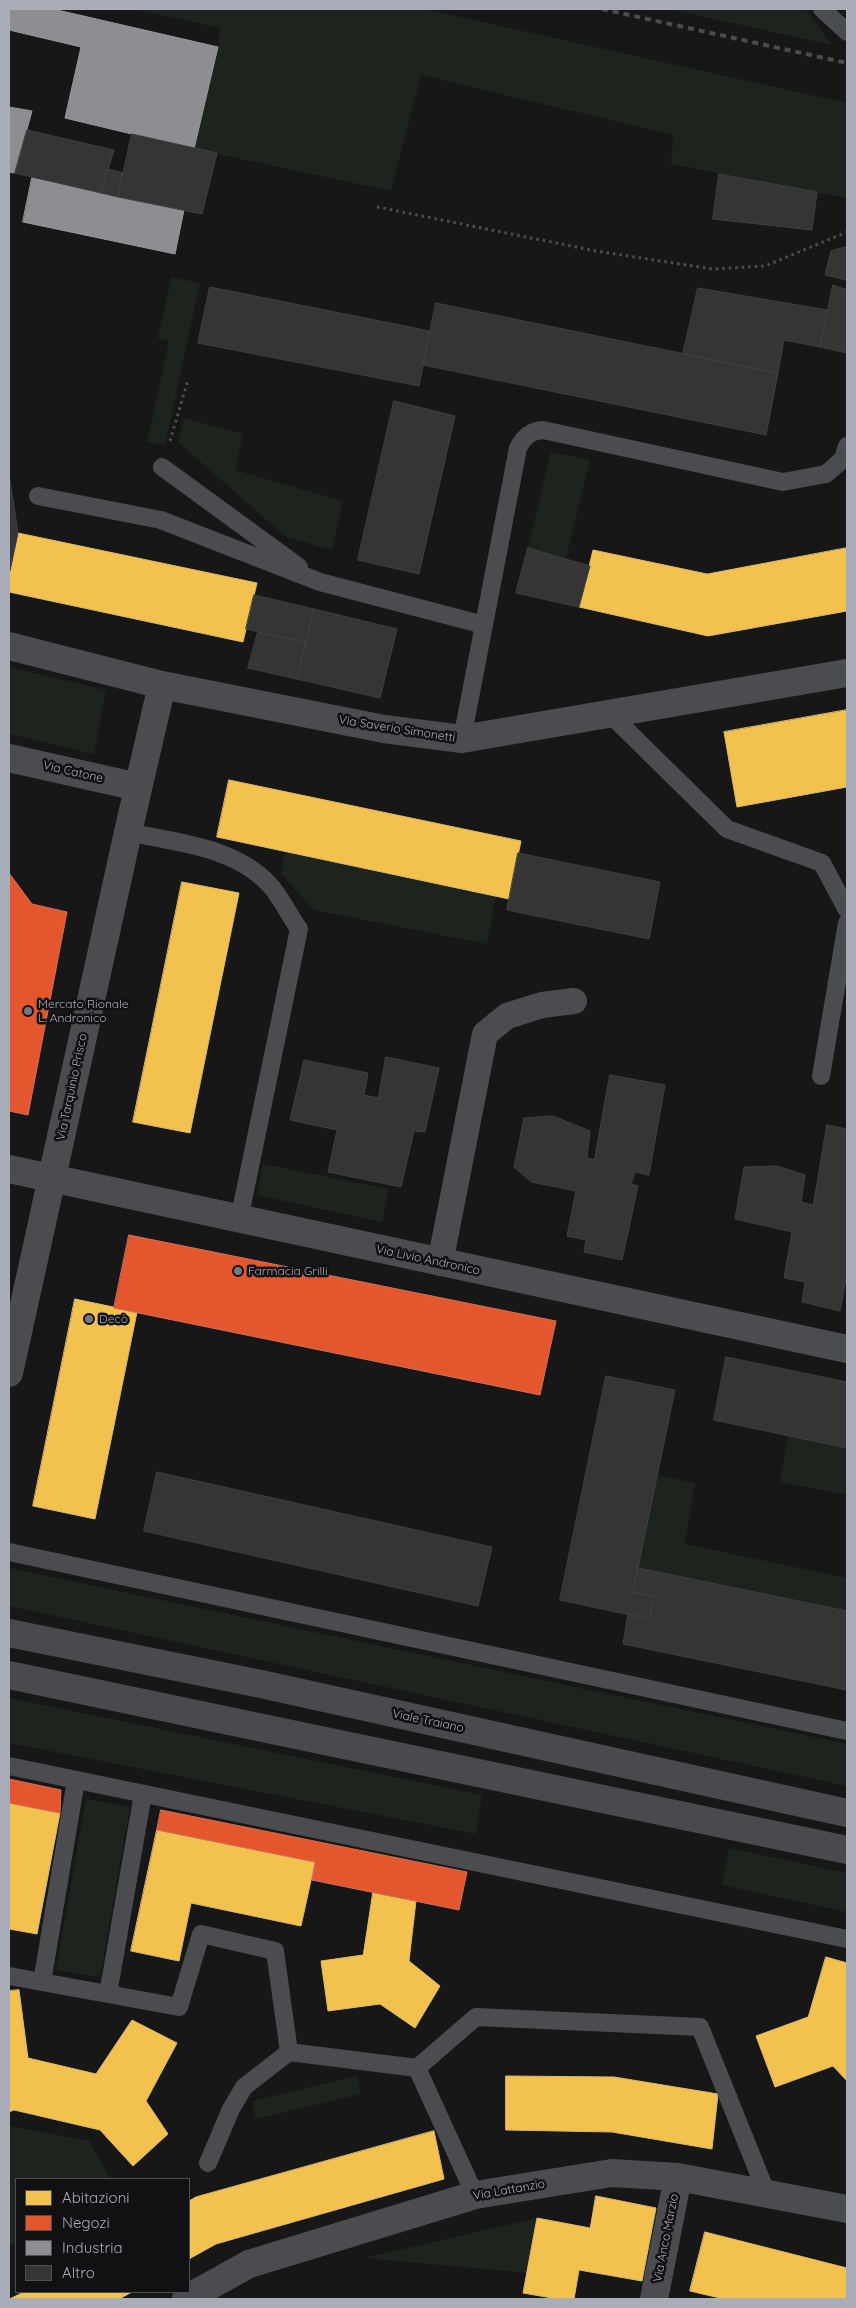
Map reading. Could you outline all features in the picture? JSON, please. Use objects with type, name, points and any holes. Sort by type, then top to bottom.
[{"type":"main road","name":"Viale Traiano","points":[[9,1633],[261,1684],[847,1813]]},
{"type":"main road","points":[[9,1674],[847,1850]]},
{"type":"street","name":"Via Saverio Simonetti","points":[[9,646],[162,685],[384,729],[462,739],[847,674]]},
{"type":"street","name":"Via Tarquinio Prisco","points":[[9,1373],[162,685]]},
{"type":"street","name":"Via Catone","points":[[9,758],[138,787]]},
{"type":"street","points":[[440,1263],[485,1034],[507,1016],[542,1005],[574,1001]]},
{"type":"street","name":"Via Livio Andronico","points":[[9,1169],[239,1220],[847,1349]]},
{"type":"street","name":"Via Lattanzio","points":[[186,2299],[249,2264],[475,2195],[612,2173],[678,2178],[847,2208]]},
{"type":"street","name":"Via Anco Marzio","points":[[654,2299],[678,2178]]},
{"type":"lane","points":[[822,9],[847,32]]},
{"type":"lane","points":[[831,9],[847,18]]},
{"type":"lane","points":[[462,739],[518,448],[522,440],[529,434],[543,430],[784,482],[826,474],[843,459],[847,446]]},
{"type":"lane","points":[[162,467],[320,582]]},
{"type":"lane","points":[[38,496],[161,520],[320,582],[484,625]]},
{"type":"lane","points":[[610,714],[728,829],[822,862],[847,910]]},
{"type":"lane","points":[[128,832],[212,850],[244,863],[270,885],[299,929],[239,1220]]},
{"type":"lane","points":[[821,1076],[847,923]]},
{"type":"lane","points":[[9,1552],[847,1731]]},
{"type":"lane","points":[[9,1766],[847,1939]]},
{"type":"lane","points":[[42,1982],[76,1780]]},
{"type":"lane","points":[[108,1994],[143,1794]]},
{"type":"lane","points":[[9,1976],[179,2007],[201,1934],[276,1951],[289,2052]]},
{"type":"lane","points":[[208,2163],[231,2109],[244,2086],[289,2052],[417,2068],[476,2017],[700,2028],[767,2194]]},
{"type":"lane","points":[[417,2068],[475,2195]]},
{"type":"path","points":[[377,207],[596,252],[712,269],[765,266],[847,232]]},
{"type":"path","points":[[162,467],[188,380]]},
{"type":"shaded area","points":[[136,9],[424,9],[847,103],[847,198],[671,164],[673,135],[421,75],[391,191],[194,149],[218,47],[220,28]]},
{"type":"shaded area","points":[[669,9],[805,9],[832,45]]},
{"type":"shaded area","points":[[171,277],[200,283],[165,445],[147,442],[169,341],[158,338]]},
{"type":"shaded area","points":[[184,418],[243,434],[235,470],[343,501],[332,550],[286,537],[178,442]]},
{"type":"shaded area","points":[[551,452],[590,460],[566,558],[528,548]]},
{"type":"shaded area","points":[[9,667],[106,690],[94,754],[9,734]]},
{"type":"shaded area","points":[[285,851],[496,896],[487,944],[314,910],[281,874]]},
{"type":"shaded area","points":[[263,1164],[389,1189],[382,1222],[257,1195]]},
{"type":"shaded area","points":[[788,1435],[847,1448],[847,1495],[780,1482]]},
{"type":"shaded area","points":[[657,1475],[695,1483],[685,1544],[847,1578],[847,1611],[638,1568]]},
{"type":"shaded area","points":[[9,1568],[847,1744],[847,1786],[9,1606]]},
{"type":"shaded area","points":[[9,1698],[482,1795],[476,1834],[9,1743]]},
{"type":"shaded area","points":[[86,1799],[130,1807],[100,1977],[56,1970]]},
{"type":"shaded area","points":[[729,1848],[847,1873],[847,1912],[722,1885]]},
{"type":"shaded area","points":[[357,2076],[361,2094],[256,2119],[252,2101]]},
{"type":"shaded area","points":[[9,2126],[89,2141],[110,2178],[15,2178],[15,2244],[9,2247]]},
{"type":"shaded area","points":[[537,2218],[527,2273],[364,2258]]},
{"type":"building: Abitazioni","points":[[18,533],[257,583],[243,642],[9,592],[9,575]]},
{"type":"building: Abitazioni","points":[[847,548],[847,611],[708,636],[579,607],[593,550],[707,574]]},
{"type":"building: Abitazioni","points":[[847,710],[847,787],[737,807],[724,732]]},
{"type":"building: Abitazioni","points":[[229,780],[521,841],[509,899],[217,837]]},
{"type":"building: Abitazioni","points":[[182,882],[239,893],[190,1133],[133,1122]]},
{"type":"building: Abitazioni","points":[[75,1299],[137,1312],[95,1519],[33,1506]]},
{"type":"building: Abitazioni","points":[[9,1803],[60,1813],[37,1934],[9,1929]]},
{"type":"building: Abitazioni","points":[[157,1830],[315,1862],[301,1926],[191,1903],[179,1961],[131,1951]]},
{"type":"building: Abitazioni","points":[[373,1893],[416,1901],[409,1961],[440,1986],[415,2028],[380,2004],[328,2011],[321,1961],[363,1955]]},
{"type":"building: Abitazioni","points":[[826,1957],[847,1963],[847,2081],[833,2066],[775,2087],[756,2036],[808,2017]]},
{"type":"building: Abitazioni","points":[[19,1990],[28,2058],[96,2074],[132,2020],[177,2043],[146,2101],[168,2134],[133,2166],[100,2130],[14,2110],[9,2112],[9,1991]]},
{"type":"building: Abitazioni","points":[[506,2076],[614,2077],[718,2094],[712,2149],[612,2132],[506,2130]]},
{"type":"building: Abitazioni","points":[[434,2131],[444,2179],[216,2244],[190,2258],[190,2200],[196,2197]]},
{"type":"building: Abitazioni","points":[[596,2196],[656,2208],[642,2281],[579,2270],[574,2299],[558,2299],[523,2293],[537,2218],[590,2228]]},
{"type":"building: Abitazioni","points":[[705,2232],[847,2268],[847,2299],[724,2299],[690,2291]]},
{"type":"building: Abitazioni","points":[[22,2293],[130,2293],[119,2299],[10,2299]]},
{"type":"building: Negozi","name":"Mercato Rionale L. Andronico","points":[[9,873],[32,904],[67,912],[28,1115],[9,1111]]},
{"type":"building: Negozi","points":[[129,1235],[556,1321],[540,1395],[114,1308]]},
{"type":"building: Negozi","points":[[9,1779],[61,1790],[60,1813],[9,1803]]},
{"type":"building: Negozi","points":[[161,1810],[467,1872],[459,1910],[312,1880],[315,1862],[157,1830]]},
{"type":"building: Industria","points":[[9,9],[53,9],[218,47],[194,149],[65,118],[81,47],[9,30]]},
{"type":"building: Industria","points":[[9,107],[32,111],[15,173],[9,172]]},
{"type":"building: Industria","points":[[32,178],[184,210],[175,254],[23,222]]},
{"type":"building: Altro","points":[[27,130],[114,150],[101,193],[15,173]]},
{"type":"building: Altro","points":[[132,134],[217,153],[202,214],[118,197]]},
{"type":"building: Altro","points":[[108,169],[123,173],[118,197],[101,193]]},
{"type":"building: Altro","points":[[719,174],[817,192],[812,230],[713,219]]},
{"type":"building: Altro","points":[[847,247],[847,280],[825,275],[831,251]]},
{"type":"building: Altro","points":[[833,285],[847,290],[847,353],[820,347]]},
{"type":"building: Altro","points":[[210,287],[430,331],[419,386],[198,343]]},
{"type":"building: Altro","points":[[698,288],[827,310],[820,347],[784,340],[778,373],[683,354]]},
{"type":"building: Altro","points":[[436,303],[778,373],[766,435],[423,365]]},
{"type":"building: Altro","points":[[394,401],[455,416],[419,574],[358,560]]},
{"type":"building: Altro","points":[[9,473],[18,533],[10,571],[9,571]]},
{"type":"building: Altro","points":[[528,548],[590,566],[579,607],[516,593]]},
{"type":"building: Altro","points":[[254,595],[314,609],[306,643],[246,629]]},
{"type":"building: Altro","points":[[314,609],[397,629],[380,698],[297,679]]},
{"type":"building: Altro","points":[[258,632],[306,643],[297,679],[248,668]]},
{"type":"building: Altro","points":[[518,853],[660,882],[649,939],[507,910]]},
{"type":"building: Altro","points":[[386,1057],[439,1068],[425,1132],[414,1131],[401,1187],[328,1172],[337,1130],[290,1120],[304,1060],[368,1073],[364,1095],[378,1098]]},
{"type":"building: Altro","points":[[610,1075],[665,1085],[649,1175],[635,1172],[631,1184],[638,1186],[622,1260],[584,1252],[586,1240],[567,1236],[576,1191],[531,1182],[514,1167],[524,1118],[553,1116],[590,1131],[587,1158],[594,1160]]},
{"type":"building: Altro","points":[[827,1125],[847,1129],[847,1274],[840,1311],[802,1302],[805,1282],[784,1278],[792,1232],[735,1219],[744,1167],[777,1166],[805,1175],[801,1202],[813,1205]]},
{"type":"building: Altro","points":[[726,1357],[847,1382],[847,1448],[714,1420]]},
{"type":"building: Altro","points":[[606,1376],[675,1390],[633,1592],[654,1596],[649,1619],[560,1600]]},
{"type":"building: Altro","points":[[157,1472],[492,1547],[478,1606],[144,1531]]},
{"type":"building: Altro","points":[[638,1568],[847,1611],[847,1690],[623,1644],[628,1614],[649,1619],[654,1596],[633,1592]]},
{"type":"railway","points":[[602,9],[847,63]]},
{"type":"place","name":"Mercato Rionale L. Andronico","points":[[28,1011]]},
{"type":"place","name":"Farmacia Grilli","points":[[238,1271]]},
{"type":"place","name":"Decò","points":[[89,1319]]}]
